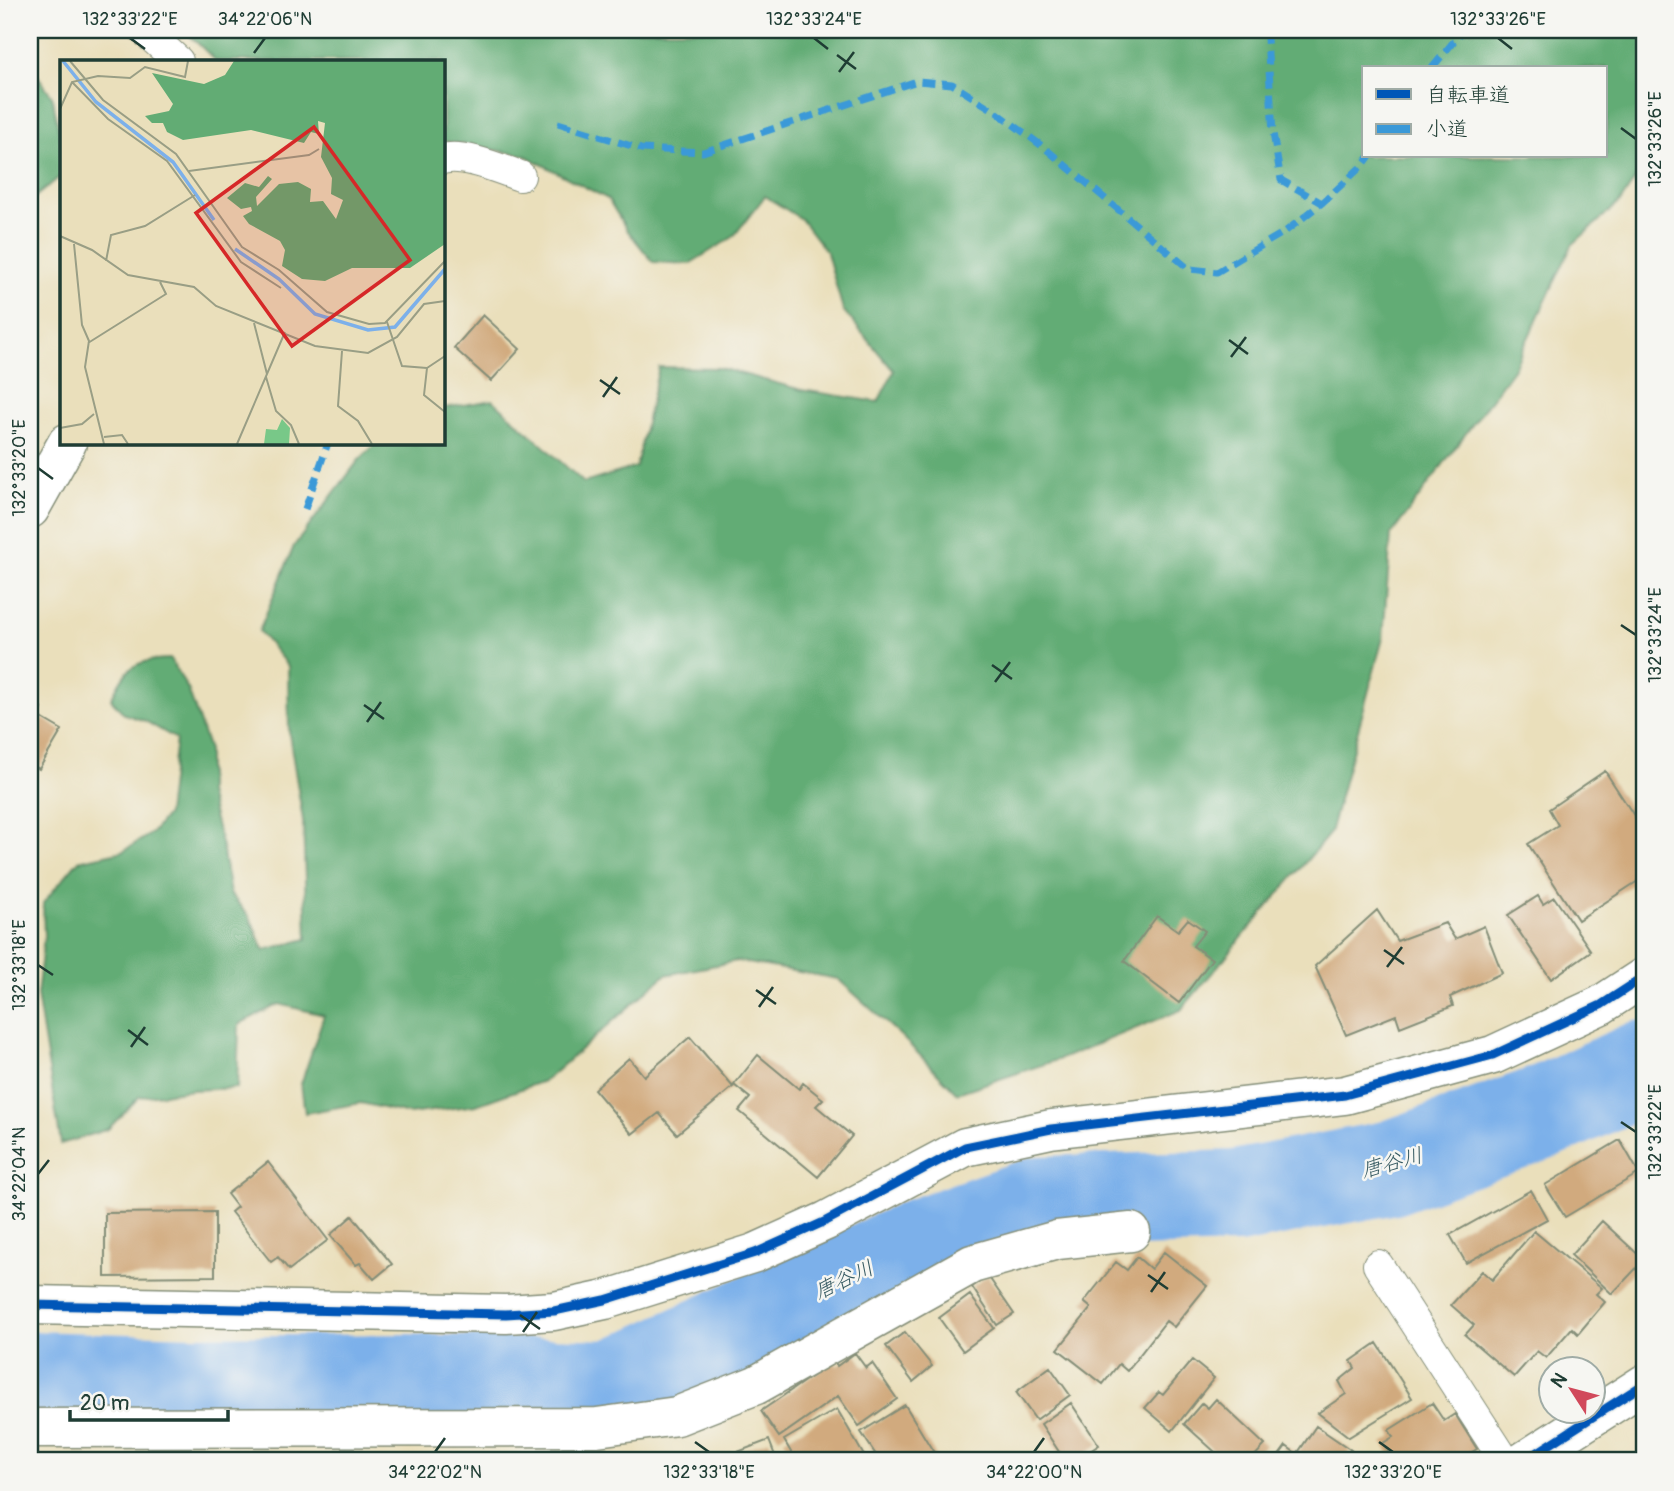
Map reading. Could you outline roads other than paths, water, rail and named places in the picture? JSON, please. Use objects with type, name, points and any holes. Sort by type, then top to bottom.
[{"type":"street","points":[[30,509],[66,444]]},
{"type":"street","points":[[30,1305],[506,1314],[554,1311],[579,1306],[755,1253],[826,1221],[965,1147],[1051,1129],[1345,1095],[1493,1055],[1601,1005],[1644,977]]},
{"type":"street","points":[[30,1428],[597,1427],[677,1416],[756,1385],[972,1264],[1057,1241],[1130,1232]]},
{"type":"street","points":[[1524,1461],[1644,1384]]},
{"type":"lane","points":[[144,30],[177,60]]},
{"type":"lane","points":[[444,159],[479,162],[520,176]]},
{"type":"lane","points":[[1378,1265],[1505,1461]]},
{"type":"waterway","name":"唐谷川","points":[[30,1378],[194,1383],[408,1381],[613,1387],[922,1244],[1039,1203],[1236,1197],[1393,1167],[1542,1113],[1644,1067]]}]
